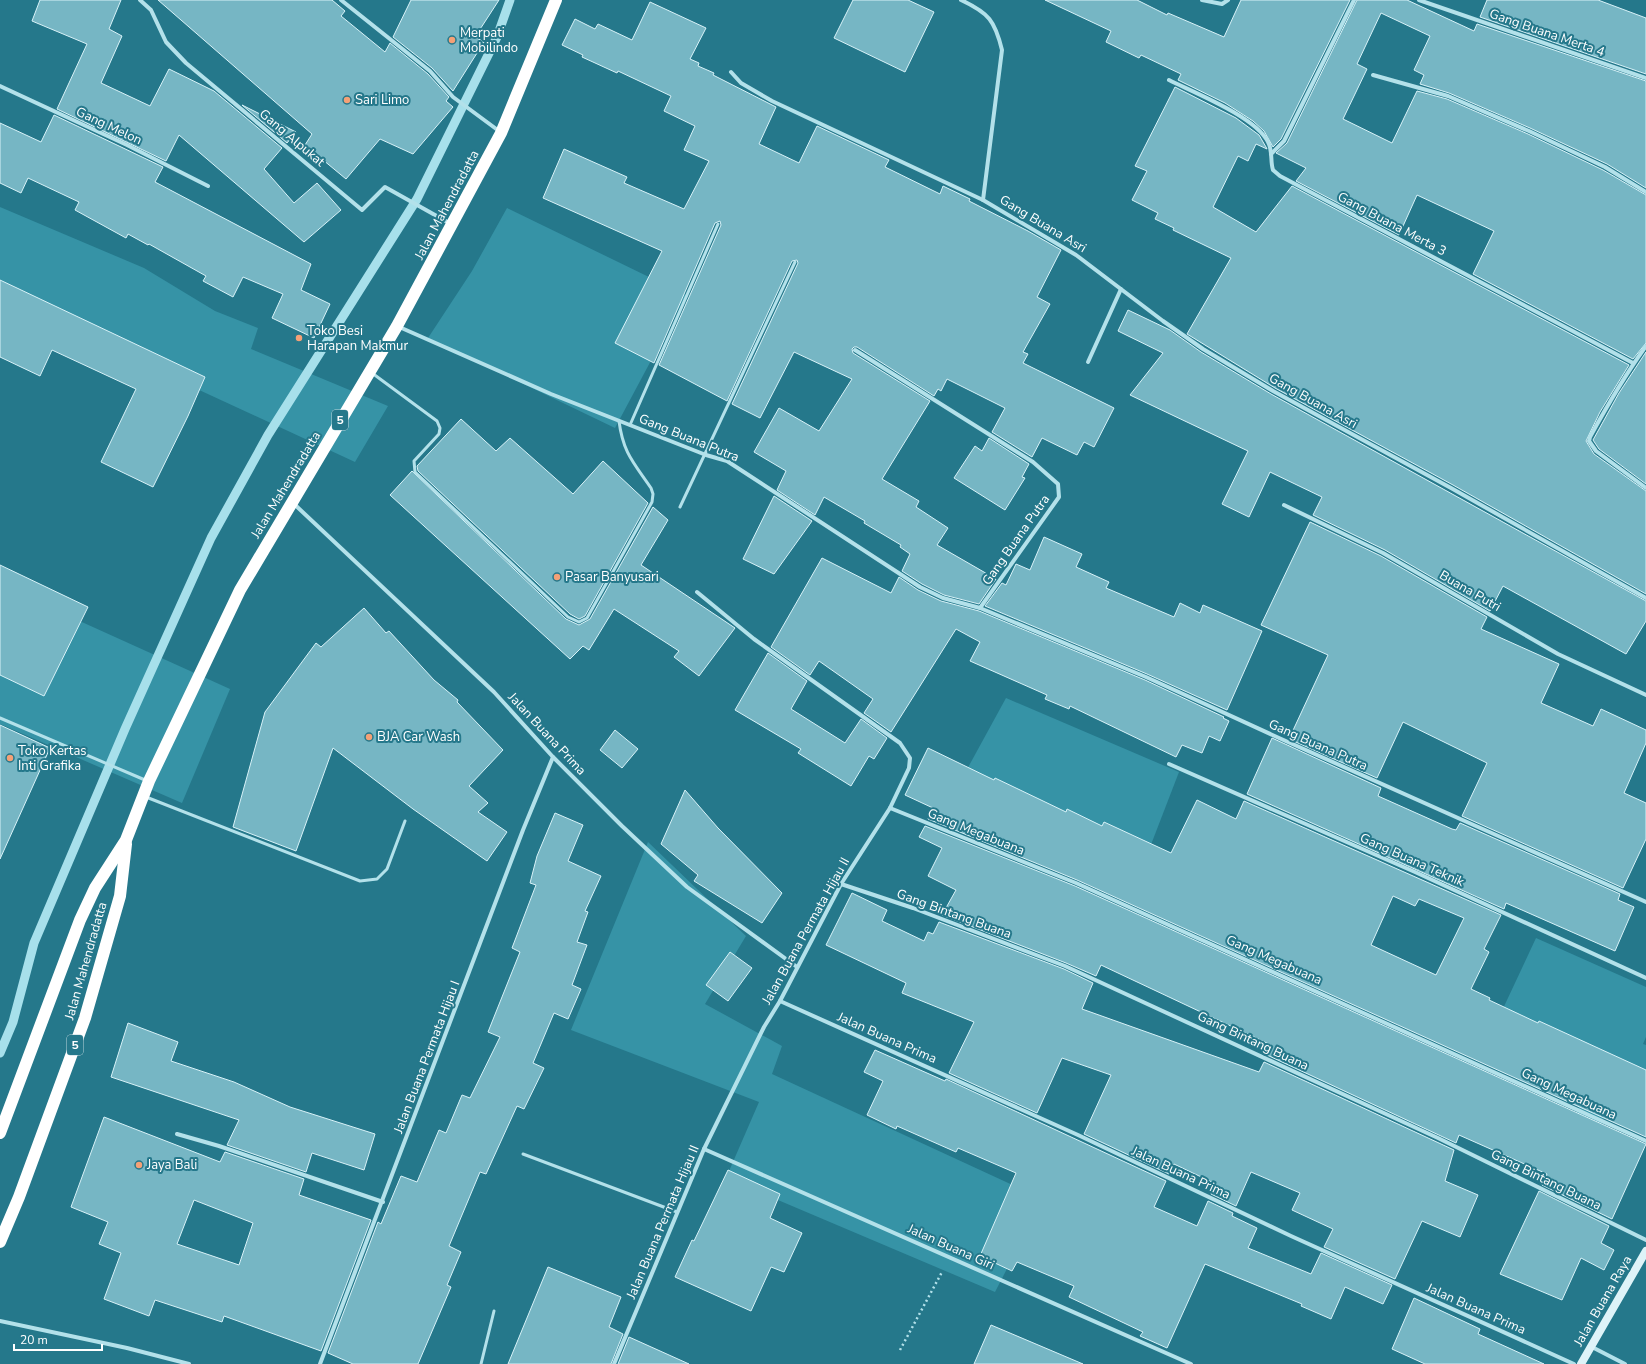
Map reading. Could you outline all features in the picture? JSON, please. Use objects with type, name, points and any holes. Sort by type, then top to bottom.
[{"type":"highway","name":"Jalan Mahendradatta","points":[[0,1133],[80,920],[94,888],[126,840],[149,781],[240,590],[397,326],[452,225],[501,133],[556,0]]},
{"type":"highway","name":"Jalan Mahendradatta","points":[[0,1242],[19,1198],[85,1018],[120,896],[126,840]]},
{"type":"street","name":"Gang Alpukat","points":[[140,0],[151,10],[166,42],[186,63],[362,210],[385,188],[452,225]]},
{"type":"street","points":[[342,0],[430,71],[453,97],[501,133]]},
{"type":"street","name":"Gang Buana Asri","points":[[961,0],[984,12],[998,30],[1002,50],[983,200]]},
{"type":"street","points":[[1202,0],[1222,4],[1228,0]]},
{"type":"street","points":[[1271,154],[1284,140],[1354,0]]},
{"type":"street","name":"Gang Buana Merta 4","points":[[1419,0],[1646,78]]},
{"type":"street","name":"Gang Buana Asri","points":[[731,72],[741,83],[772,102],[983,200],[1076,255],[1204,349],[1273,391],[1451,488],[1646,598]]},
{"type":"street","points":[[1373,75],[1448,96],[1529,131],[1605,167],[1646,192]]},
{"type":"street","name":"Gang Buana Merta 3","points":[[1169,80],[1247,120],[1265,136],[1270,146],[1273,170],[1280,176],[1633,363]]},
{"type":"street","name":"Gang Melon","points":[[0,86],[127,145],[208,186]]},
{"type":"street","points":[[1088,362],[1121,289]]},
{"type":"street","name":"Gang Buana Putra","points":[[397,326],[551,394],[706,455],[728,462],[920,587],[943,598],[980,608],[1146,677],[1646,902]]},
{"type":"street","points":[[1646,346],[1633,363],[1590,437],[1591,446],[1646,488]]},
{"type":"street","name":"Gang Buana Putra","points":[[855,350],[1033,462],[1058,484],[1059,497],[980,608]]},
{"type":"street","name":"Jalan Buana Prima","points":[[292,502],[494,692],[553,757],[622,826],[687,887],[797,967]]},
{"type":"street","name":"Buana Putri","points":[[1284,505],[1383,553],[1558,654],[1646,695]]},
{"type":"street","name":"Jalan Buana Permata Hijau II","points":[[614,1364],[704,1149],[764,1027],[780,1001],[841,884],[890,808],[909,768],[910,758],[900,743],[754,638],[697,592]]},
{"type":"street","name":"Jalan Buana Permata Hijau I","points":[[320,1364],[383,1202],[522,830],[553,757]]},
{"type":"street","name":"Gang Buana Teknik","points":[[1169,764],[1416,872],[1646,978]]},
{"type":"street","name":"Gang Megabuana","points":[[890,808],[1076,883],[1646,1141]]},
{"type":"street","name":"Gang Bintang Buana","points":[[841,884],[913,908],[1065,966],[1438,1138],[1646,1240]]},
{"type":"street","name":"Jalan Buana Prima","points":[[780,1001],[1078,1135],[1291,1236],[1574,1364]]},
{"type":"street","points":[[177,1134],[219,1146],[383,1202]]},
{"type":"street","name":"Jalan Buana Giri","points":[[704,1149],[1191,1364]]},
{"type":"street","name":"Jalan Buana Raya","points":[[1581,1364],[1646,1251]]},
{"type":"street","points":[[0,1321],[127,1348],[189,1364]]},
{"type":"street","points":[[1590,1346],[1625,1364]]},
{"type":"lane","points":[[630,425],[718,224]]},
{"type":"lane","points":[[680,507],[706,455],[795,262]]},
{"type":"lane","points":[[370,371],[437,421],[440,428],[439,434],[414,461],[415,472],[568,617],[579,622],[587,618],[652,502],[653,494],[651,488],[626,452],[619,421]]},
{"type":"lane","points":[[0,718],[149,781]]},
{"type":"lane","points":[[143,796],[360,881],[377,879],[387,869],[405,821]]},
{"type":"lane","points":[[523,1154],[678,1212]]},
{"type":"lane","points":[[481,1364],[494,1311]]},
{"type":"path","points":[[900,1350],[949,1258]]},
{"type":"shaded area","points":[[0,207],[144,268],[215,311],[258,328],[251,349],[388,406],[355,462],[171,377],[0,303]]},
{"type":"shaded area","points":[[507,208],[686,295],[615,428],[428,338],[472,271]]},
{"type":"shaded area","points":[[0,585],[230,689],[182,803],[0,724]]},
{"type":"shaded area","points":[[1006,698],[1179,772],[1147,855],[965,773]]},
{"type":"shaded area","points":[[648,842],[746,936],[705,1004],[782,1046],[772,1074],[1043,1199],[995,1292],[726,1178],[759,1102],[571,1030]]},
{"type":"shaded area","points":[[1536,938],[1646,987],[1646,1037],[1643,1044],[1646,1045],[1646,1089],[1622,1080],[1601,1124],[1576,1113],[1600,1061],[1500,1015]]},
{"type":"building","points":[[40,0],[121,0],[109,29],[122,36],[101,83],[150,106],[169,69],[214,91],[282,148],[264,169],[294,203],[317,183],[341,210],[304,242],[179,135],[166,161],[57,109],[87,44],[32,21]]},
{"type":"building","points":[[158,0],[332,0],[345,11],[341,16],[385,52],[390,43],[428,74],[449,97],[446,101],[453,107],[413,154],[380,139],[346,179],[305,145],[312,134]]},
{"type":"building","name":"Merpati Mobilindo","points":[[411,0],[499,0],[475,37],[484,42],[453,91],[432,68],[393,37]]},
{"type":"building","points":[[853,0],[908,0],[934,12],[905,72],[834,38]]},
{"type":"building","points":[[1045,0],[1137,0],[1167,15],[1168,13],[1224,37],[1241,0],[1350,0],[1281,139],[1273,147],[1264,131],[1253,121],[1225,103],[1178,80],[1181,74],[1141,55],[1139,58],[1106,42],[1111,31]]},
{"type":"building","points":[[1357,0],[1407,0],[1474,31],[1477,24],[1646,81],[1646,188],[1607,164],[1530,128],[1449,93],[1420,84],[1424,75],[1414,70],[1430,36],[1381,13],[1357,64],[1367,69],[1343,119],[1392,143],[1417,91],[1447,99],[1528,134],[1603,170],[1646,195],[1646,343],[1633,359],[1473,274],[1494,231],[1417,195],[1399,235],[1296,181],[1306,168],[1276,153],[1287,143]]},
{"type":"building","points":[[1487,0],[1598,0],[1646,18],[1646,74],[1480,17]]},
{"type":"building","points":[[650,2],[706,28],[690,59],[699,63],[698,66],[714,73],[713,75],[776,107],[759,144],[799,163],[817,126],[889,160],[885,167],[940,194],[943,186],[970,199],[969,201],[1028,231],[1061,250],[1037,297],[1050,304],[1023,352],[1028,354],[1023,363],[1114,408],[1094,447],[1084,442],[1077,455],[1042,438],[1032,457],[992,432],[1005,408],[947,379],[941,391],[938,389],[934,396],[857,347],[852,349],[853,353],[930,401],[882,479],[919,501],[916,507],[948,528],[937,545],[996,579],[979,604],[944,595],[922,584],[902,571],[910,554],[900,547],[901,545],[864,523],[865,521],[824,497],[815,515],[777,490],[786,471],[754,452],[779,408],[819,431],[852,379],[794,352],[760,418],[732,404],[798,263],[797,260],[792,261],[727,401],[659,365],[721,225],[720,221],[715,223],[654,363],[615,343],[662,251],[543,198],[564,149],[627,177],[624,183],[684,209],[709,161],[684,150],[695,126],[664,111],[671,96],[618,71],[617,73],[582,57],[583,55],[562,45],[575,19],[595,29],[598,24],[632,40]]},
{"type":"building","points":[[1175,87],[1236,118],[1259,135],[1267,149],[1256,144],[1248,161],[1238,156],[1213,207],[1256,232],[1292,186],[1629,365],[1600,412],[1586,441],[1594,454],[1646,491],[1646,594],[1453,485],[1275,388],[1187,334],[1231,258],[1173,230],[1174,228],[1155,219],[1158,213],[1132,200],[1147,171],[1135,166]]},
{"type":"building","points":[[242,105],[296,132],[287,143]]},
{"type":"building","points":[[54,115],[163,167],[155,182],[311,264],[301,290],[330,304],[314,338],[272,318],[283,294],[243,277],[233,297],[203,281],[206,276],[149,244],[148,245],[128,234],[126,238],[75,210],[79,202],[28,178],[21,193],[0,183],[0,123],[41,142]]},
{"type":"building","points":[[0,280],[205,377],[188,416],[153,487],[101,462],[136,389],[52,350],[40,376],[0,357]]},
{"type":"building","points":[[1128,310],[1170,330],[1201,352],[1271,394],[1646,601],[1646,621],[1626,654],[1503,586],[1490,611],[1385,550],[1313,515],[1322,497],[1270,472],[1249,517],[1222,504],[1248,451],[1130,395],[1163,353],[1118,331]]},
{"type":"building","points":[[1646,352],[1646,484],[1599,449],[1593,440],[1619,393]]},
{"type":"building","points":[[461,419],[496,451],[510,438],[573,494],[603,461],[648,503],[585,616],[579,619],[570,614],[418,471],[417,466]]},
{"type":"building","points":[[989,438],[1029,464],[1022,477],[1025,478],[1005,510],[954,478],[975,446],[982,451]]},
{"type":"building","points":[[412,471],[566,619],[579,625],[590,619],[653,507],[668,520],[641,565],[735,628],[699,676],[674,657],[679,651],[614,609],[589,650],[583,646],[570,659],[390,495]]},
{"type":"building","points":[[774,496],[812,521],[774,574],[743,559]]},
{"type":"building","points":[[1310,522],[1381,556],[1487,617],[1481,629],[1559,664],[1541,703],[1593,726],[1601,709],[1646,730],[1646,743],[1624,793],[1646,803],[1646,839],[1623,888],[1462,816],[1487,763],[1403,722],[1377,778],[1289,739],[1328,655],[1261,625]]},
{"type":"building","points":[[1044,537],[1082,554],[1076,567],[1109,582],[1106,588],[1174,617],[1180,603],[1200,613],[1203,605],[1262,631],[1227,710],[1147,674],[985,606],[1002,583],[1006,585],[1016,564],[1030,570]]},
{"type":"building","points":[[822,558],[891,593],[899,577],[918,590],[941,601],[979,611],[1145,680],[1224,717],[1223,718],[1229,721],[1220,741],[1209,736],[1202,753],[1182,745],[1176,757],[1070,706],[1069,709],[1045,699],[1047,695],[970,661],[980,642],[956,629],[891,732],[864,713],[873,699],[819,661],[810,675],[771,647]]},
{"type":"building","points":[[0,565],[88,607],[44,696],[0,675]]},
{"type":"building","points":[[364,608],[386,633],[389,631],[434,680],[458,700],[457,702],[503,750],[469,786],[488,803],[478,812],[507,832],[487,861],[413,809],[333,748],[296,851],[233,827],[265,712],[316,643],[321,647]]},
{"type":"building","points":[[768,653],[807,681],[791,709],[845,743],[861,719],[887,738],[874,759],[869,756],[851,786],[798,753],[801,749],[735,710]]},
{"type":"building","points":[[0,725],[50,748],[0,859]]},
{"type":"building","points":[[615,730],[638,749],[622,768],[600,750]]},
{"type":"building","points":[[1272,738],[1381,788],[1378,796],[1452,829],[1456,830],[1460,823],[1620,894],[1618,900],[1634,907],[1615,951],[1506,903],[1504,909],[1247,794]]},
{"type":"building","points":[[928,748],[994,780],[995,778],[1066,812],[1067,809],[1102,826],[1104,822],[1171,853],[1197,800],[1236,819],[1244,801],[1501,915],[1484,949],[1489,952],[1471,989],[1490,998],[1489,1000],[1538,1023],[1539,1021],[1646,1070],[1646,1137],[1077,880],[928,819],[933,808],[905,795]],"holes":[[[1393,896],[1415,906],[1419,899],[1464,918],[1436,975],[1371,945]]]},
{"type":"building","points":[[685,790],[718,828],[782,893],[762,923],[694,881],[698,875],[661,844]]},
{"type":"building","points":[[555,813],[583,825],[568,861],[601,876],[585,911],[588,912],[577,942],[587,945],[572,985],[581,989],[568,1019],[554,1013],[533,1063],[544,1068],[524,1109],[517,1106],[486,1174],[480,1172],[449,1246],[461,1252],[447,1285],[451,1287],[418,1364],[353,1364],[328,1353],[378,1222],[381,1224],[401,1176],[417,1182],[439,1130],[446,1133],[462,1095],[470,1098],[500,1037],[488,1032],[520,952],[512,948],[536,885],[530,883],[537,856]]},
{"type":"building","points":[[925,826],[1075,886],[1646,1144],[1612,1219],[1542,1185],[1547,1174],[1459,1135],[1456,1143],[1267,1055],[1271,1045],[1101,965],[1096,976],[942,915],[956,890],[928,876],[942,848],[919,837]]},
{"type":"building","points":[[852,893],[887,910],[882,921],[924,941],[928,932],[933,934],[939,922],[1064,969],[1093,983],[1082,1009],[1259,1072],[1264,1062],[1454,1150],[1445,1181],[1478,1195],[1460,1237],[1422,1221],[1395,1279],[1324,1247],[1333,1229],[1292,1210],[1300,1193],[1251,1172],[1236,1206],[1211,1194],[1216,1184],[1174,1164],[1169,1174],[1084,1134],[1111,1075],[1062,1058],[1037,1113],[949,1073],[974,1022],[902,993],[906,983],[826,945]]},
{"type":"building","points":[[730,952],[752,968],[728,1001],[706,985]]},
{"type":"building","points":[[128,1023],[178,1042],[171,1061],[234,1082],[290,1107],[375,1134],[364,1170],[312,1153],[306,1172],[227,1145],[239,1120],[111,1077]]},
{"type":"building","points":[[875,1050],[945,1081],[946,1079],[1166,1181],[1154,1207],[1197,1226],[1208,1201],[1233,1213],[1232,1216],[1257,1228],[1248,1248],[1311,1274],[1321,1253],[1392,1285],[1383,1304],[1345,1287],[1331,1319],[1301,1306],[1302,1304],[1205,1264],[1167,1348],[1140,1336],[1143,1332],[1069,1297],[1074,1286],[1017,1262],[1012,1271],[980,1256],[1016,1173],[958,1148],[956,1152],[897,1126],[896,1129],[867,1115],[883,1081],[864,1072]]},
{"type":"building","points":[[104,1117],[220,1162],[225,1152],[304,1179],[299,1195],[371,1220],[321,1351],[224,1316],[222,1322],[155,1300],[149,1316],[104,1299],[121,1253],[99,1244],[108,1222],[71,1207]],"holes":[[[194,1200],[253,1223],[239,1265],[177,1244]]]},
{"type":"building","points":[[728,1170],[780,1194],[770,1218],[802,1233],[784,1272],[771,1267],[751,1311],[675,1277]]},
{"type":"building","points":[[1539,1191],[1609,1226],[1601,1243],[1614,1250],[1604,1270],[1581,1258],[1562,1300],[1500,1274]]},
{"type":"building","points":[[548,1267],[621,1297],[609,1327],[623,1334],[611,1364],[508,1364]]},
{"type":"building","points":[[1414,1298],[1480,1329],[1478,1334],[1544,1364],[1425,1364],[1392,1349]]},
{"type":"building","points":[[991,1325],[1083,1364],[974,1364]]},
{"type":"building","points":[[629,1337],[689,1364],[618,1364]]},
{"type":"waterway","points":[[0,1053],[13,1022],[34,943],[125,729],[211,538],[268,435],[417,199],[497,37],[510,0]]},
{"type":"place","name":"Merpati Mobilindo","points":[[452,40]]},
{"type":"place","name":"Sari Limo","points":[[347,100]]},
{"type":"place","name":"Toko Besi Harapan Makmur","points":[[299,338]]},
{"type":"place","name":"Pasar Banyusari","points":[[557,577]]},
{"type":"place","name":"BJA Car Wash","points":[[369,737]]},
{"type":"place","name":"Toko Kertas Inti Grafika","points":[[10,758]]},
{"type":"place","name":"Jaya Bali","points":[[139,1165]]}]
